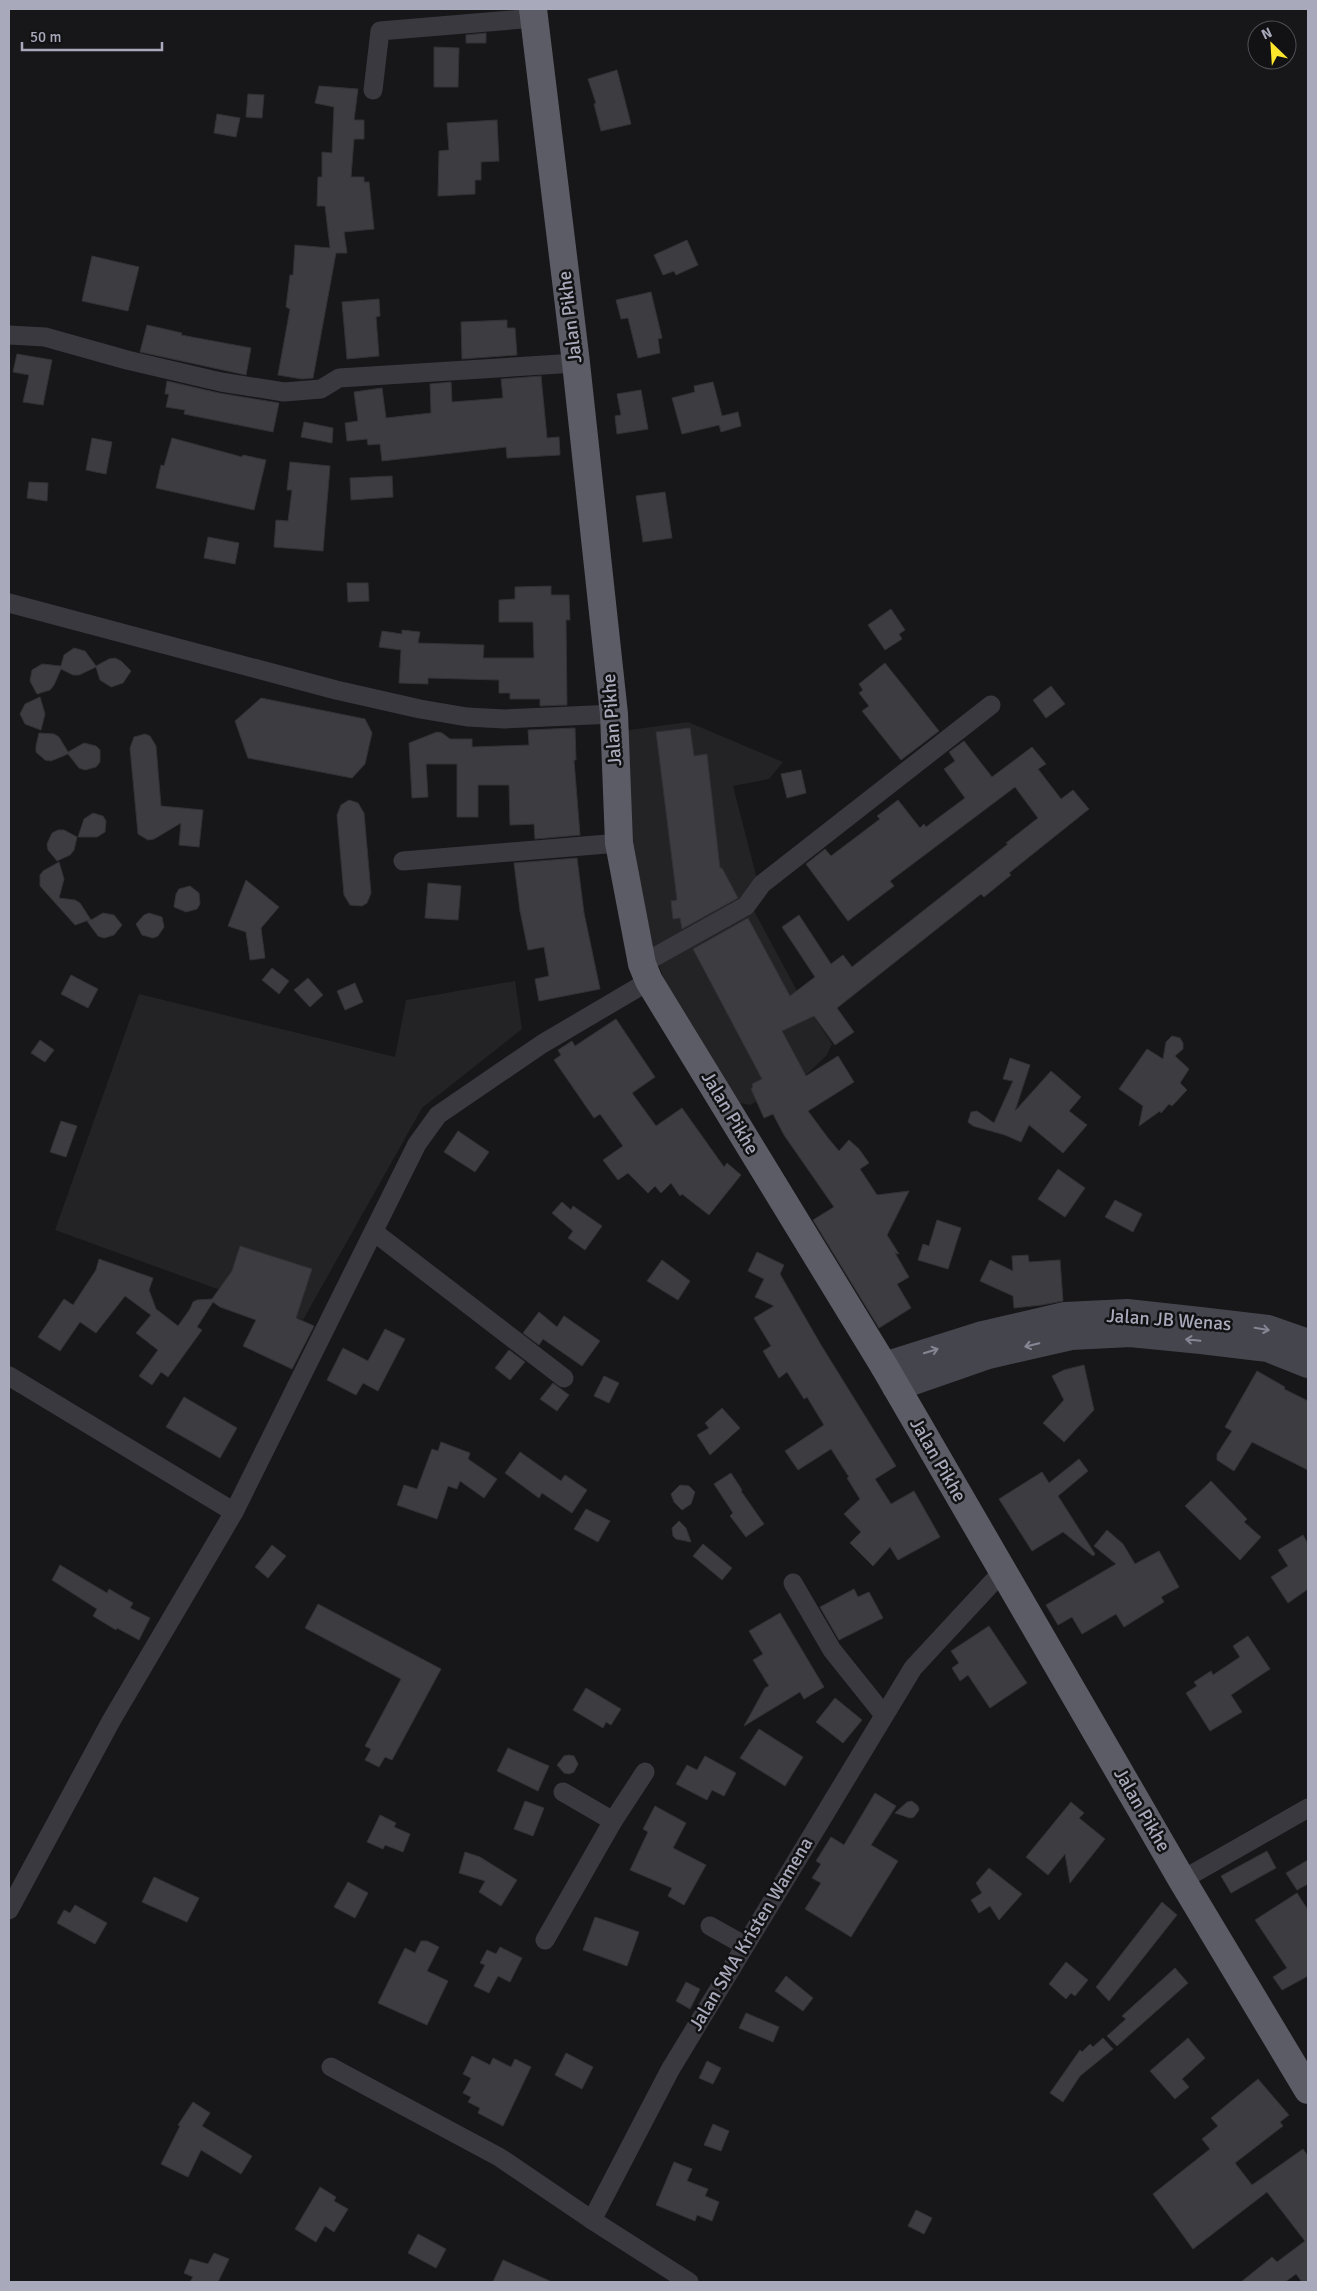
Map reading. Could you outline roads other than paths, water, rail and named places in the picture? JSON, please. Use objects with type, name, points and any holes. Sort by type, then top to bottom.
[{"type":"highway","name":"Jalan Pikhe","points":[[534,14],[576,363],[614,714],[619,843],[646,973],[890,1376],[1182,1880],[1308,2090]]},
{"type":"main road","name":"Jalan JB Wenas","points":[[890,1376],[979,1336],[1065,1316],[1127,1314],[1200,1321],[1268,1329],[1308,1343]]},
{"type":"main road","name":"Jalan JB Wenas","points":[[890,1376],[1071,1336],[1130,1333],[1268,1348],[1308,1364]]},
{"type":"street","points":[[373,90],[380,30],[534,14]]},
{"type":"street","points":[[9,335],[45,337],[164,369],[221,382],[284,392],[322,389],[340,378],[576,363]]},
{"type":"street","points":[[9,603],[336,690],[467,718],[506,719],[614,714]]},
{"type":"street","points":[[9,1910],[111,1721],[234,1512],[417,1144],[438,1115],[746,906],[762,884],[992,705]]},
{"type":"street","points":[[403,861],[619,843]]},
{"type":"street","points":[[374,1232],[564,1378]]},
{"type":"street","points":[[9,1376],[234,1512]]},
{"type":"street","name":"Jalan SMA Kristen Wamena","points":[[592,2220],[670,2070],[913,1668],[1002,1572]]},
{"type":"street","points":[[793,1583],[832,1650],[884,1715]]},
{"type":"street","points":[[545,1940],[613,1821],[645,1772]]},
{"type":"street","points":[[563,1792],[613,1821]]},
{"type":"street","points":[[1182,1880],[1308,1808]]},
{"type":"street","points":[[710,1926],[744,1945]]},
{"type":"street","points":[[331,2067],[498,2157],[592,2220],[662,2275],[689,2282]]}]
